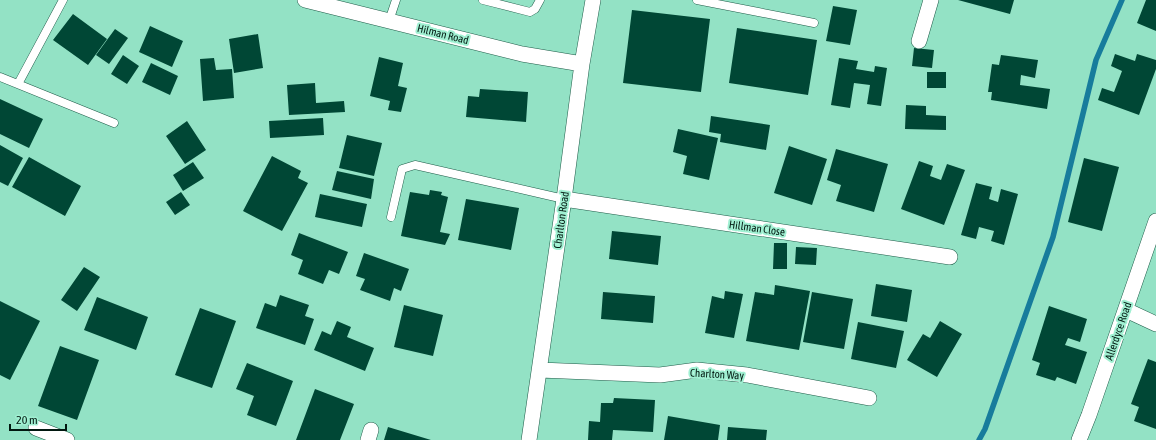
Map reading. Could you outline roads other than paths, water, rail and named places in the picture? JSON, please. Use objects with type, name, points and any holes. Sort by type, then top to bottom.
[{"type":"street","name":"Hilman Road","points":[[306,0],[522,54],[582,64]]},
{"type":"street","name":"Charlton Road","points":[[529,440],[582,64],[593,0]]},
{"type":"street","points":[[919,41],[931,0]]},
{"type":"street","name":"Hillman Close","points":[[564,199],[950,257]]},
{"type":"street","name":"Allerdyce Road","points":[[1079,440],[1126,310],[1156,221]]},
{"type":"street","points":[[1126,310],[1156,324]]},
{"type":"street","name":"Charlton Way","points":[[540,370],[660,375],[698,370],[747,375],[869,398]]},
{"type":"street","points":[[36,428],[67,440]]},
{"type":"lane","points":[[18,84],[63,0]]},
{"type":"lane","points":[[389,21],[396,0]]},
{"type":"lane","points":[[483,0],[530,12],[535,8],[540,0]]},
{"type":"lane","points":[[697,0],[814,22]]},
{"type":"lane","points":[[0,77],[114,123]]},
{"type":"lane","points":[[391,217],[402,169],[415,165],[564,199]]},
{"type":"waterway","points":[[979,440],[985,429],[1053,237],[1096,60],[1122,0]]}]
